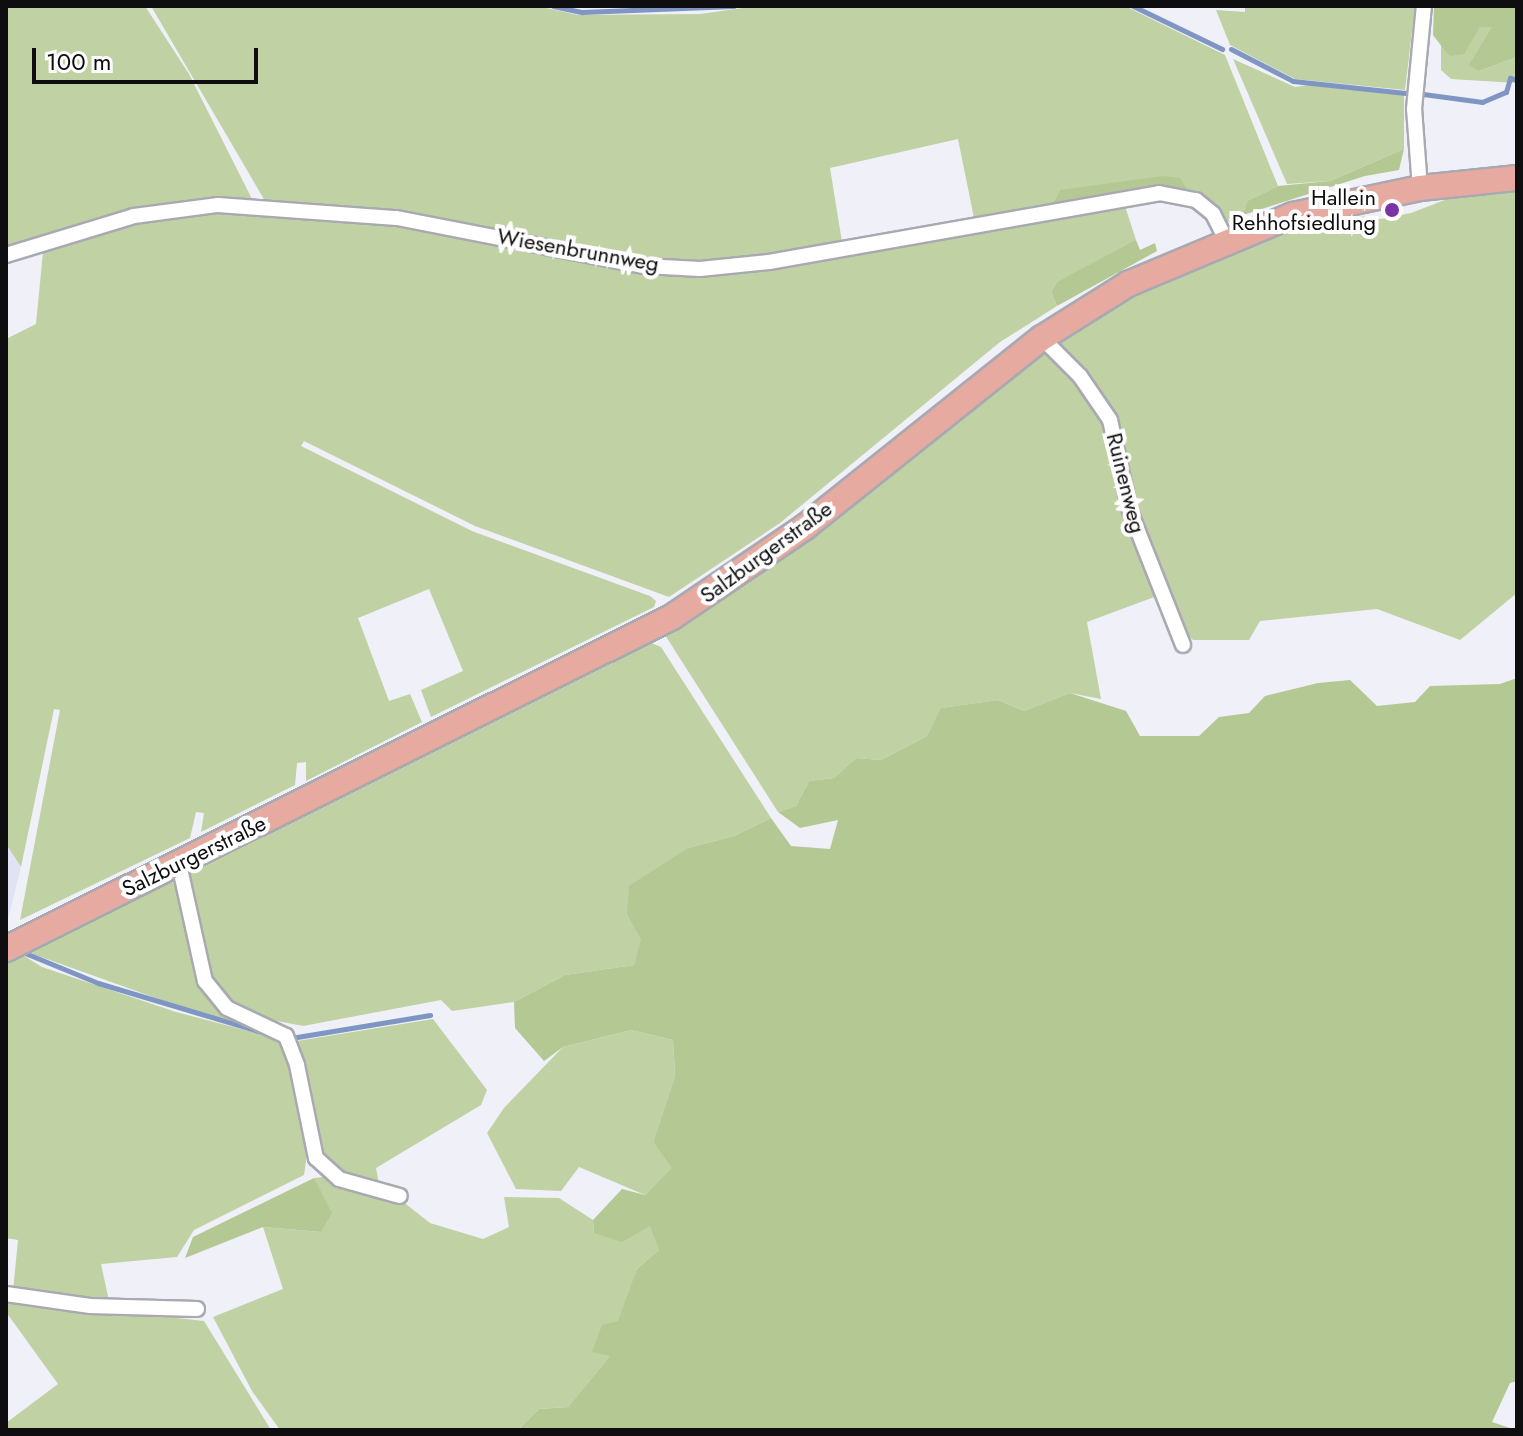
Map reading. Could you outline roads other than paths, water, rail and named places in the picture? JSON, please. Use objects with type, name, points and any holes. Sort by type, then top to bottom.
[{"type":"main road","name":"Salzburgerstraße","points":[[6,949],[687,608],[805,527],[1042,338],[1128,284],[1226,239],[1293,215],[1420,188],[1517,178]]},
{"type":"street","points":[[1420,188],[1414,109],[1424,6]]},
{"type":"street","name":"Wiesenbrunnweg","points":[[6,255],[134,216],[218,205],[397,218],[629,263],[700,269],[769,262],[1159,193],[1196,200],[1213,214],[1226,239]]},
{"type":"street","name":"Ruinenweg","points":[[1042,338],[1088,386],[1110,420],[1130,511],[1183,645]]},
{"type":"street","points":[[179,864],[205,981],[227,1008],[286,1036],[297,1065],[316,1158],[339,1179],[400,1196]]},
{"type":"street","points":[[6,1294],[90,1306],[197,1309]]},
{"type":"waterway","points":[[553,6],[582,12],[734,6]]},
{"type":"waterway","points":[[1133,6],[1222,49]]},
{"type":"waterway","points":[[1231,49],[1293,81],[1405,93]]},
{"type":"waterway","points":[[1423,94],[1482,102],[1506,92],[1510,78],[1517,80]]},
{"type":"waterway","points":[[25,953],[98,983],[268,1034]]},
{"type":"waterway","points":[[291,1038],[430,1015]]},
{"type":"place","name":"Hallein Rehhofsiedlung","points":[[1392,210]]}]
